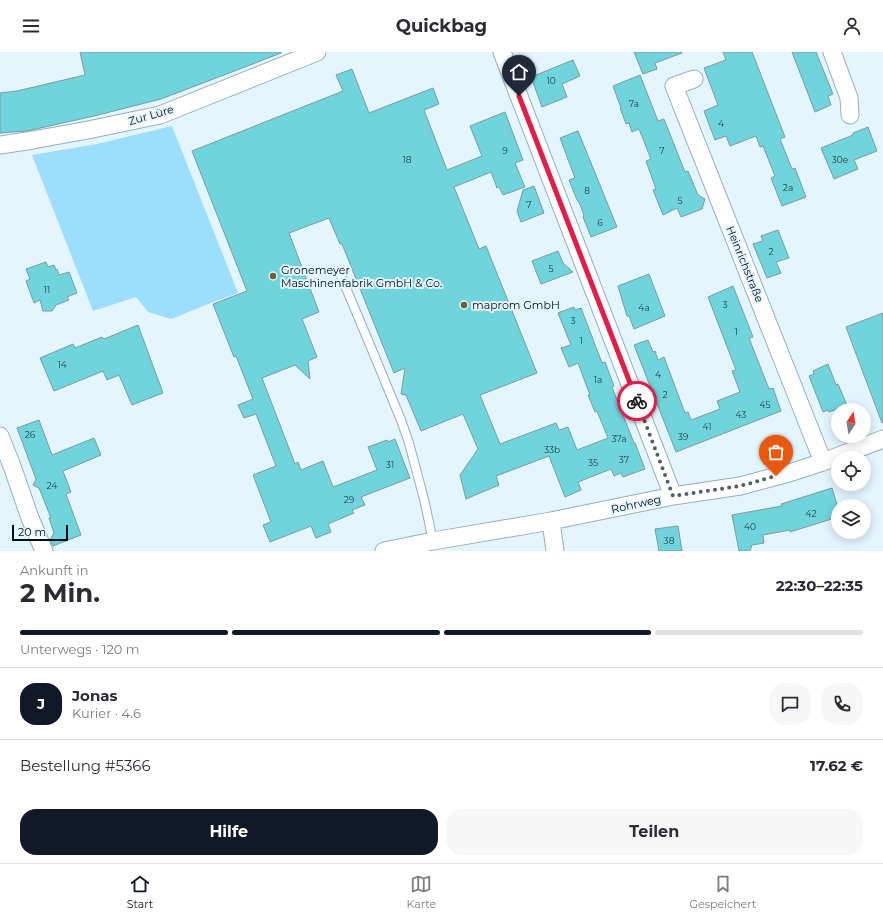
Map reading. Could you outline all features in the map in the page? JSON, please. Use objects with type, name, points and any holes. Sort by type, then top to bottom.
[{"type":"street","name":"Zur Lüre","points":[[0,145],[88,130],[160,115],[317,52]]},
{"type":"street","points":[[502,52],[673,496]]},
{"type":"street","points":[[832,52],[849,98],[850,115]]},
{"type":"street","name":"Heinrichstraße","points":[[694,79],[674,86],[824,462]]},
{"type":"street","points":[[0,436],[30,518],[44,551]]},
{"type":"street","name":"Rohrweg","points":[[384,551],[551,521],[673,496],[740,486],[824,462],[883,439]]},
{"type":"street","points":[[551,521],[555,551]]},
{"type":"lane","points":[[341,276],[401,420],[409,443],[433,541]]},
{"type":"shaded area","points":[[172,126],[238,293],[171,319],[148,312],[136,297],[93,311],[32,155],[97,144]]},
{"type":"building","points":[[80,52],[281,53],[161,99],[27,131],[0,133],[0,93],[17,91],[85,75]]},
{"type":"building","points":[[634,52],[682,53],[655,63],[657,69],[643,74]]},
{"type":"building","points":[[723,52],[752,52],[785,137],[780,139],[792,169],[795,168],[806,197],[782,206],[771,178],[775,176],[763,146],[760,147],[756,136],[730,146],[726,136],[715,140],[704,111],[718,105],[704,68],[726,60]]},
{"type":"building","points":[[792,52],[816,52],[833,94],[828,96],[831,105],[815,112]]},
{"type":"building","points":[[573,60],[580,76],[562,84],[567,97],[542,107],[531,77]]},
{"type":"building","points":[[352,69],[369,113],[433,88],[439,104],[424,110],[447,170],[482,156],[470,126],[505,112],[523,160],[515,163],[525,187],[503,195],[499,187],[497,188],[491,172],[454,187],[479,249],[486,246],[537,373],[480,395],[500,444],[556,423],[559,430],[568,427],[577,450],[608,438],[597,411],[595,412],[588,395],[590,395],[578,363],[569,367],[561,348],[571,345],[558,313],[574,307],[575,310],[581,308],[602,363],[605,362],[614,386],[612,387],[645,469],[623,477],[621,473],[614,476],[611,469],[578,482],[581,490],[565,497],[549,456],[496,476],[499,485],[466,499],[460,475],[478,449],[463,414],[421,431],[406,395],[401,394],[405,368],[394,373],[342,244],[340,244],[329,218],[289,233],[319,312],[302,319],[317,357],[308,361],[310,379],[295,365],[262,378],[295,464],[298,462],[301,470],[323,461],[333,487],[377,470],[368,447],[387,440],[388,442],[395,439],[410,478],[361,497],[365,505],[352,510],[354,513],[328,524],[331,532],[316,538],[311,526],[270,542],[263,525],[271,522],[253,475],[276,466],[256,414],[244,418],[238,405],[253,399],[236,356],[234,357],[213,304],[247,291],[192,151],[343,91],[336,75]]},
{"type":"building","points":[[640,75],[658,121],[664,119],[685,172],[688,171],[698,195],[705,199],[702,209],[681,217],[677,208],[663,215],[653,190],[656,189],[646,161],[651,159],[639,129],[632,132],[629,123],[626,124],[613,86]]},
{"type":"building","points":[[868,127],[877,151],[854,160],[858,169],[834,179],[821,148]]},
{"type":"building","points":[[578,131],[617,227],[591,237],[579,202],[569,180],[575,178],[560,138]]},
{"type":"building","points":[[534,186],[544,213],[521,222],[517,211],[523,190]]},
{"type":"building","points":[[778,230],[789,258],[776,262],[781,273],[767,278],[753,244],[763,241],[761,236]]},
{"type":"building","points":[[558,251],[563,263],[573,272],[541,284],[532,261]]},
{"type":"building","points":[[46,262],[48,267],[54,265],[59,275],[69,272],[77,293],[67,297],[69,300],[56,305],[52,311],[43,311],[40,300],[34,303],[26,281],[30,279],[26,269]]},
{"type":"building","points":[[649,274],[665,316],[634,329],[629,316],[627,316],[618,286]]},
{"type":"building","points":[[733,286],[753,337],[749,338],[769,389],[773,388],[781,411],[676,452],[634,345],[648,340],[653,352],[655,351],[658,360],[664,357],[685,413],[688,412],[691,420],[720,409],[717,401],[740,392],[732,371],[736,370],[708,297]]},
{"type":"building","points":[[883,313],[883,422],[882,423],[846,327]]},
{"type":"building","points":[[138,325],[163,393],[132,405],[119,375],[107,380],[103,371],[54,391],[40,358],[73,344],[75,348],[102,337],[104,339]]},
{"type":"building","points":[[828,364],[836,385],[838,384],[846,403],[831,403],[831,411],[829,412],[828,410],[823,412],[809,376],[814,374],[813,371]]},
{"type":"building","points":[[39,420],[52,455],[94,438],[101,455],[63,471],[71,492],[66,494],[81,535],[53,546],[50,540],[54,533],[49,518],[51,518],[39,488],[33,485],[36,479],[17,428]]},
{"type":"building","points":[[831,488],[835,499],[831,499],[831,519],[790,532],[790,530],[763,535],[764,543],[752,545],[750,551],[739,551],[732,515],[782,506],[781,504]]},
{"type":"building","points":[[678,526],[682,551],[659,551],[655,529]]},
{"type":"way so far","points":[[637,401],[673,496],[740,486],[776,476]]},
{"type":"place","name":"Gronemeyer Maschinenfabrik GmbH & Co.","points":[[273,276]]},
{"type":"place","name":"maprom GmbH","points":[[464,305]]},
{"type":"route","points":[[519,96],[637,401]]}]
